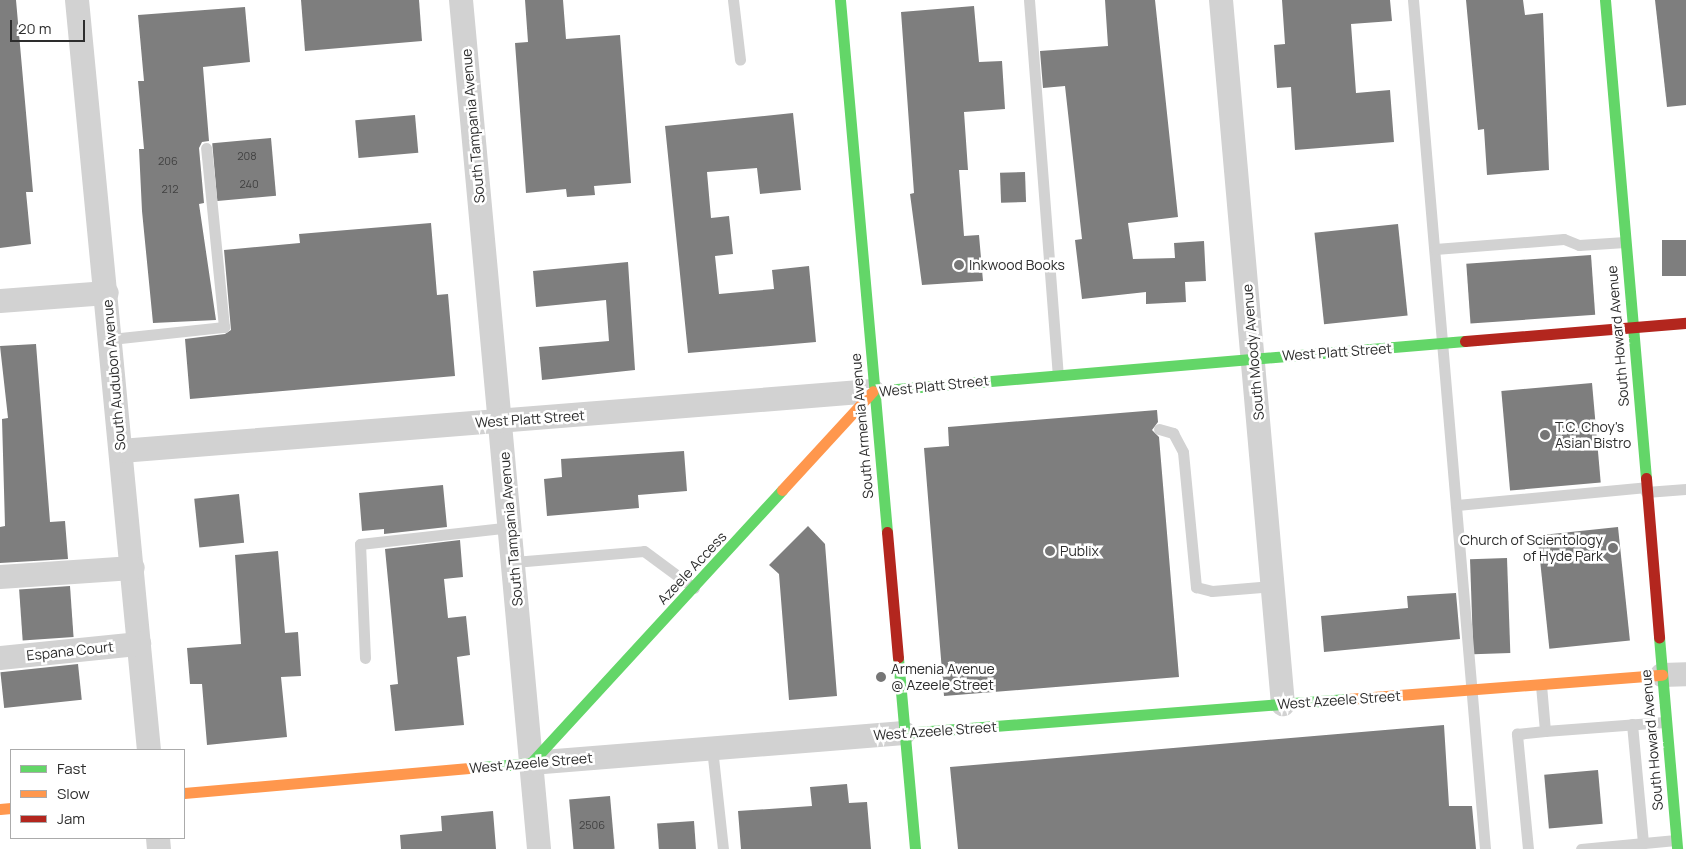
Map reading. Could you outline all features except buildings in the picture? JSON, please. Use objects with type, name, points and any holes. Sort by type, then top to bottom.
[{"type":"main road","name":"South Armenia Avenue","points":[[840,0],[873,392],[915,849]]},
{"type":"main road","name":"South Howard Avenue","points":[[1604,0],[1677,845]]},
{"type":"main road","name":"West Platt Street","points":[[873,392],[1058,374],[1686,323]]},
{"type":"main road","name":"Azeele Access","points":[[531,763],[873,392]]},
{"type":"main road","name":"West Azeele Street","points":[[904,733],[1662,675]]},
{"type":"main road","name":"West Azeele Street","points":[[185,793],[531,763]]},
{"type":"street","name":"South Audubon Avenue","points":[[77,0],[150,749]]},
{"type":"street","name":"South Tampania Avenue","points":[[461,0],[502,422],[538,849]]},
{"type":"street","name":"South Moody Avenue","points":[[1222,0],[1283,704]]},
{"type":"street","points":[[0,301],[106,293]]},
{"type":"street","name":"West Platt Street","points":[[121,451],[873,392]]},
{"type":"street","points":[[0,577],[132,568]]},
{"type":"street","name":"Espana Court","points":[[0,658],[140,644]]},
{"type":"street","name":"West Azeele Street","points":[[1662,675],[1686,674]]},
{"type":"street","name":"West Azeele Street","points":[[531,763],[904,733]]},
{"type":"lane","points":[[733,0],[740,60]]},
{"type":"lane","points":[[1029,0],[1058,374]]},
{"type":"lane","points":[[1413,0],[1457,504],[1468,691],[1485,849]]},
{"type":"lane","points":[[111,339],[224,328],[206,148]]},
{"type":"lane","points":[[1435,250],[1564,239],[1579,245],[1625,242]]},
{"type":"lane","points":[[1159,429],[1173,433],[1183,452],[1196,587],[1212,591],[1273,586]]},
{"type":"lane","points":[[1457,504],[1646,489],[1686,489]]},
{"type":"lane","points":[[365,658],[360,544],[511,526]]},
{"type":"lane","points":[[514,562],[644,551],[694,588]]},
{"type":"lane","points":[[1541,685],[1545,731]]},
{"type":"lane","points":[[1528,849],[1517,734],[1665,722]]},
{"type":"lane","points":[[1632,724],[1643,843]]},
{"type":"lane","points":[[712,748],[722,849]]},
{"type":"lane","points":[[1582,849],[1643,843],[1677,845]]},
{"type":"traffic: fast","points":[[840,0],[887,532]]},
{"type":"traffic: fast","points":[[1605,0],[1646,478]]},
{"type":"traffic: fast","points":[[873,391],[1465,341]]},
{"type":"traffic: fast","points":[[469,768],[531,763],[782,490]]},
{"type":"traffic: fast","points":[[1659,637],[1677,849]]},
{"type":"traffic: fast","points":[[898,658],[915,849]]},
{"type":"traffic: fast","points":[[904,733],[1347,699]]},
{"type":"traffic: slow","points":[[782,490],[873,391]]},
{"type":"traffic: slow","points":[[1347,699],[1662,675]]},
{"type":"traffic: slow","points":[[185,793],[469,768]]},
{"type":"traffic: slow","points":[[0,809],[10,808]]},
{"type":"traffic: jam","points":[[1465,341],[1686,323]]},
{"type":"traffic: jam","points":[[1646,478],[1659,637]]},
{"type":"traffic: jam","points":[[887,532],[898,658]]},
{"type":"place","name":"Inkwood Books","points":[[959,265]]},
{"type":"place","name":"T.C. Choy's Asian Bistro","points":[[1545,435]]},
{"type":"place","name":"Church of Scientology of Hyde Park","points":[[1613,548]]},
{"type":"place","name":"Publix","points":[[1050,551]]},
{"type":"place","name":"Armenia Avenue @ Azeele Street","points":[[881,677]]}]
